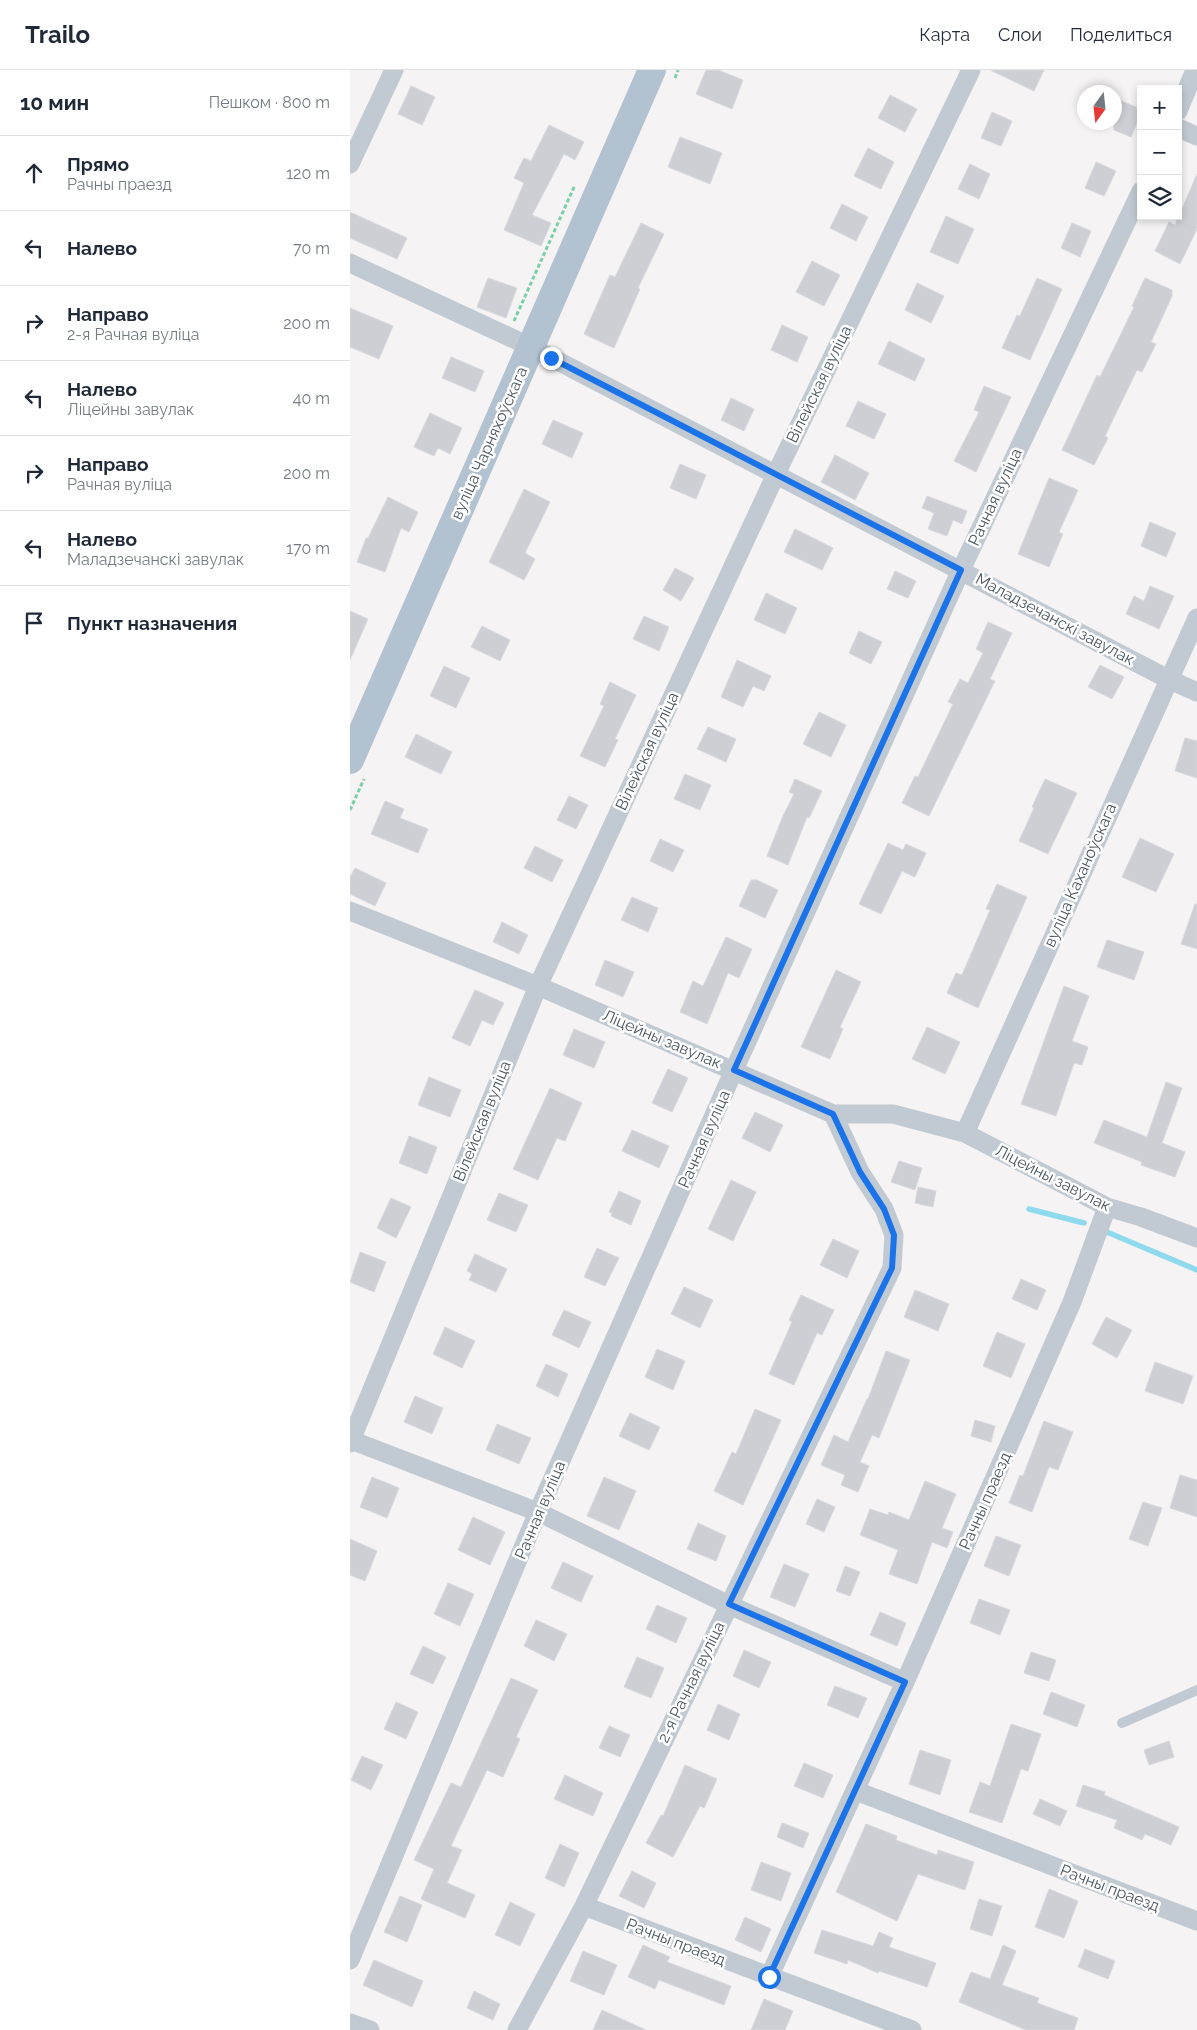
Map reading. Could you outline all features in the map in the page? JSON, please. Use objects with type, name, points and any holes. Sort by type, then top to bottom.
[{"type":"main road","name":"вуліца Чарняхоўскага","points":[[350,760],[519,342],[652,70]]},
{"type":"street","points":[[350,164],[394,70]]},
{"type":"street","name":"Вілейская вуліца","points":[[351,1442],[538,986],[776,474],[971,70]]},
{"type":"street","points":[[1182,101],[1195,70]]},
{"type":"street","points":[[1182,130],[1197,136]]},
{"type":"street","name":"Рачная вуліца","points":[[350,1960],[538,1512],[734,1070],[961,570],[1137,199]]},
{"type":"street","name":"Маладзечанскі завулак","points":[[350,262],[519,342],[1168,679],[1197,692]]},
{"type":"street","name":"вуліца Каханоўскага","points":[[965,1133],[1197,618]]},
{"type":"street","name":"Ліцейны завулак","points":[[350,911],[538,986],[833,1114],[893,1114],[965,1133],[1107,1207],[1141,1217],[1197,1238]]},
{"type":"street","name":"2-я Рачная вуліца","points":[[517,2030],[584,1906],[892,1268],[894,1235],[884,1209],[860,1172],[833,1114]]},
{"type":"street","name":"Рачны праезд","points":[[769,1977],[856,1792],[1072,1302],[1107,1207]]},
{"type":"street","points":[[351,1442],[538,1512],[729,1604],[905,1682]]},
{"type":"street","name":"Рачны праезд","points":[[856,1792],[1197,1921]]},
{"type":"street","name":"Рачны праезд","points":[[584,1906],[912,2030]]},
{"type":"street","points":[[350,2022],[370,2030]]},
{"type":"lane","points":[[1122,1723],[1197,1690]]},
{"type":"path","points":[[519,342],[578,177]]},
{"type":"building","points":[[706,70],[718,70],[743,80],[732,109],[696,94]]},
{"type":"building","points":[[990,70],[1044,70],[1034,91]]},
{"type":"building","points":[[411,86],[435,97],[422,125],[398,114]]},
{"type":"building","points":[[890,95],[917,109],[905,132],[878,118]]},
{"type":"building","points":[[1122,101],[1137,107],[1137,123],[1131,137],[1114,130],[1122,130]]},
{"type":"building","points":[[992,112],[1012,121],[1001,146],[981,138]]},
{"type":"building","points":[[549,125],[584,142],[575,160],[564,154],[532,215],[551,223],[541,246],[504,230],[524,183],[514,178],[524,158],[531,161]]},
{"type":"building","points":[[680,137],[722,153],[710,184],[668,167]]},
{"type":"building","points":[[868,148],[894,162],[881,189],[854,176]]},
{"type":"building","points":[[1096,162],[1116,171],[1104,196],[1085,188]]},
{"type":"building","points":[[970,164],[990,174],[979,199],[958,189]]},
{"type":"building","points":[[1197,174],[1197,229],[1180,264],[1155,251],[1169,222],[1175,225],[1177,220],[1182,220],[1182,209]]},
{"type":"building","points":[[842,204],[868,217],[856,241],[830,228]]},
{"type":"building","points":[[350,212],[407,238],[397,259],[350,238]]},
{"type":"building","points":[[946,216],[974,229],[958,264],[930,252]]},
{"type":"building","points":[[641,223],[664,234],[638,288],[640,289],[614,348],[584,334],[610,275],[615,277]]},
{"type":"building","points":[[1072,223],[1091,231],[1080,257],[1061,248]]},
{"type":"building","points":[[812,261],[840,275],[824,306],[796,292]]},
{"type":"building","points":[[488,278],[517,288],[506,318],[477,307]]},
{"type":"building","points":[[1037,278],[1062,289],[1030,360],[1002,348],[1017,315],[1020,316]]},
{"type":"building","points":[[1145,278],[1172,290],[1172,296],[1151,342],[1156,344],[1142,372],[1137,370],[1105,436],[1108,438],[1094,465],[1062,450],[1097,375],[1100,377],[1134,307],[1132,306]]},
{"type":"building","points":[[917,283],[944,296],[931,323],[905,310]]},
{"type":"building","points":[[350,308],[393,326],[379,359],[350,347]]},
{"type":"building","points":[[782,325],[808,337],[797,362],[771,350]]},
{"type":"building","points":[[889,341],[925,359],[915,381],[878,364]]},
{"type":"building","points":[[451,357],[484,371],[475,392],[442,378]]},
{"type":"building","points":[[984,386],[1011,397],[976,472],[954,461],[979,412],[974,410]]},
{"type":"building","points":[[731,398],[754,409],[744,431],[721,420]]},
{"type":"building","points":[[858,401],[886,414],[874,439],[846,426]]},
{"type":"building","points":[[430,413],[462,428],[450,454],[438,448],[434,456],[414,447]]},
{"type":"building","points":[[553,420],[583,433],[572,458],[542,444]]},
{"type":"building","points":[[835,455],[869,473],[855,500],[821,482]]},
{"type":"building","points":[[680,464],[706,475],[696,499],[670,488]]},
{"type":"building","points":[[1049,478],[1078,490],[1059,532],[1063,534],[1049,567],[1018,554]]},
{"type":"building","points":[[524,489],[550,502],[525,553],[535,559],[524,580],[489,562]]},
{"type":"building","points":[[927,496],[967,511],[962,524],[953,520],[947,536],[928,529],[934,513],[922,508]]},
{"type":"building","points":[[388,497],[418,512],[409,532],[401,528],[385,572],[357,562],[366,538],[368,538]]},
{"type":"building","points":[[1150,522],[1176,533],[1166,557],[1141,546]]},
{"type":"building","points":[[795,529],[833,548],[822,570],[784,552]]},
{"type":"building","points":[[675,568],[694,578],[681,601],[663,590]]},
{"type":"building","points":[[895,571],[916,581],[908,598],[887,589]]},
{"type":"building","points":[[1150,586],[1174,596],[1159,629],[1126,614],[1134,596],[1144,601]]},
{"type":"building","points":[[766,593],[797,608],[785,634],[754,620]]},
{"type":"building","points":[[350,611],[368,619],[350,660]]},
{"type":"building","points":[[644,616],[669,627],[659,651],[633,639]]},
{"type":"building","points":[[988,622],[1012,633],[990,679],[995,681],[929,816],[902,803],[915,776],[918,777],[953,704],[948,702],[960,679],[968,683],[983,653],[976,649]]},
{"type":"building","points":[[482,626],[510,640],[500,661],[471,647]]},
{"type":"building","points":[[859,631],[882,642],[871,664],[849,653]]},
{"type":"building","points":[[737,660],[771,676],[764,691],[753,686],[743,707],[721,697]]},
{"type":"building","points":[[1100,665],[1124,677],[1112,699],[1088,687]]},
{"type":"building","points":[[444,666],[470,678],[456,708],[430,696]]},
{"type":"building","points":[[610,682],[636,695],[615,739],[618,740],[605,767],[580,756],[604,706],[600,704]]},
{"type":"building","points":[[819,712],[846,725],[831,757],[803,744]]},
{"type":"building","points":[[708,727],[736,739],[726,762],[697,749]]},
{"type":"building","points":[[416,734],[452,752],[441,774],[405,757]]},
{"type":"building","points":[[1185,738],[1197,741],[1197,778],[1175,771]]},
{"type":"building","points":[[685,774],[711,785],[700,810],[674,799]]},
{"type":"building","points":[[795,779],[822,791],[809,818],[807,817],[788,865],[767,856],[794,794],[789,792]]},
{"type":"building","points":[[1045,779],[1077,793],[1048,854],[1019,841]]},
{"type":"building","points":[[569,796],[588,805],[576,829],[557,820]]},
{"type":"building","points":[[385,801],[404,809],[400,818],[428,829],[418,853],[371,834]]},
{"type":"building","points":[[1140,838],[1174,854],[1156,892],[1122,877]]},
{"type":"building","points":[[660,839],[684,850],[673,872],[650,861]]},
{"type":"building","points":[[888,843],[903,850],[906,844],[926,853],[915,877],[902,871],[881,914],[859,904]]},
{"type":"building","points":[[535,846],[563,860],[552,882],[524,868]]},
{"type":"building","points":[[355,868],[386,883],[375,906],[350,894],[350,877]]},
{"type":"building","points":[[751,880],[757,880],[778,890],[765,918],[739,906]]},
{"type":"building","points":[[997,884],[1027,897],[978,1008],[947,993],[956,973],[962,975],[990,910],[986,909]]},
{"type":"building","points":[[632,897],[658,908],[648,932],[621,920]]},
{"type":"building","points":[[1195,904],[1197,904],[1197,949],[1181,944]]},
{"type":"building","points":[[502,922],[528,935],[519,954],[493,942]]},
{"type":"building","points":[[726,937],[752,949],[739,978],[728,973],[707,1024],[680,1012],[693,981],[703,986]]},
{"type":"building","points":[[1107,940],[1144,952],[1134,980],[1097,967]]},
{"type":"building","points":[[605,960],[634,972],[623,997],[595,985]]},
{"type":"building","points":[[836,970],[861,982],[840,1027],[843,1029],[830,1059],[801,1047]]},
{"type":"building","points":[[1064,986],[1089,996],[1072,1041],[1088,1047],[1082,1065],[1074,1063],[1056,1116],[1021,1104]]},
{"type":"building","points":[[475,990],[504,1003],[493,1025],[482,1020],[470,1046],[452,1038]]},
{"type":"building","points":[[927,1027],[960,1042],[945,1074],[912,1059]]},
{"type":"building","points":[[574,1029],[605,1042],[594,1068],[563,1055]]},
{"type":"building","points":[[668,1069],[688,1078],[672,1112],[652,1103]]},
{"type":"building","points":[[429,1077],[461,1090],[450,1117],[418,1105]]},
{"type":"building","points":[[1166,1082],[1182,1088],[1162,1143],[1185,1152],[1175,1177],[1141,1165],[1142,1162],[1094,1143],[1104,1120],[1147,1137]]},
{"type":"building","points":[[550,1088],[582,1103],[565,1141],[557,1138],[538,1180],[513,1169]]},
{"type":"building","points":[[755,1112],[783,1125],[770,1152],[742,1138]]},
{"type":"building","points":[[632,1130],[669,1146],[659,1168],[622,1151]]},
{"type":"building","points":[[409,1136],[437,1147],[427,1174],[399,1163]]},
{"type":"building","points":[[899,1161],[922,1168],[915,1190],[891,1182]]},
{"type":"building","points":[[731,1180],[756,1192],[733,1241],[708,1229]]},
{"type":"building","points":[[918,1187],[936,1191],[933,1207],[915,1203]]},
{"type":"building","points":[[619,1191],[641,1201],[631,1225],[611,1216],[612,1213],[609,1212]]},
{"type":"building","points":[[499,1193],[528,1205],[516,1232],[487,1220]]},
{"type":"building","points":[[391,1198],[411,1207],[396,1238],[377,1228]]},
{"type":"building","points":[[833,1239],[859,1251],[847,1278],[820,1265]]},
{"type":"building","points":[[597,1248],[619,1258],[605,1286],[584,1277]]},
{"type":"building","points":[[360,1252],[386,1262],[374,1292],[350,1282]]},
{"type":"building","points":[[475,1254],[507,1269],[496,1292],[469,1280],[472,1274],[467,1271]]},
{"type":"building","points":[[1021,1279],[1046,1290],[1037,1310],[1012,1299]]},
{"type":"building","points":[[684,1287],[713,1300],[700,1328],[671,1314]]},
{"type":"building","points":[[915,1290],[949,1304],[938,1331],[904,1317]]},
{"type":"building","points":[[801,1295],[834,1310],[822,1335],[817,1333],[794,1385],[769,1374],[792,1322],[789,1320]]},
{"type":"building","points":[[564,1310],[591,1322],[579,1348],[552,1335]]},
{"type":"building","points":[[1106,1317],[1132,1330],[1117,1358],[1092,1344]]},
{"type":"building","points":[[445,1327],[475,1341],[462,1368],[433,1354]]},
{"type":"building","points":[[997,1332],[1025,1344],[1011,1378],[983,1366]]},
{"type":"building","points":[[657,1349],[685,1361],[673,1390],[645,1377]]},
{"type":"building","points":[[886,1351],[910,1360],[879,1438],[872,1435],[860,1462],[869,1466],[858,1492],[841,1485],[845,1475],[821,1465],[834,1435],[848,1442],[868,1399]]},
{"type":"building","points":[[1155,1362],[1193,1376],[1183,1404],[1145,1391]]},
{"type":"building","points":[[546,1364],[568,1374],[558,1397],[536,1386]]},
{"type":"building","points":[[415,1396],[443,1408],[432,1434],[404,1422]]},
{"type":"building","points":[[755,1409],[781,1420],[743,1505],[714,1491],[732,1452],[736,1454]]},
{"type":"building","points":[[630,1413],[660,1427],[649,1450],[619,1436]]},
{"type":"building","points":[[975,1420],[995,1426],[991,1442],[971,1436]]},
{"type":"building","points":[[1044,1421],[1073,1432],[1058,1470],[1049,1467],[1032,1512],[1009,1503],[1020,1475],[1023,1476]]},
{"type":"building","points":[[497,1424],[531,1438],[519,1464],[486,1450]]},
{"type":"building","points":[[1180,1475],[1197,1480],[1197,1517],[1170,1508]]},
{"type":"building","points":[[372,1477],[399,1488],[387,1518],[360,1507]]},
{"type":"building","points":[[604,1477],[636,1491],[619,1530],[587,1516]]},
{"type":"building","points":[[925,1481],[956,1494],[942,1528],[953,1532],[947,1548],[932,1542],[917,1584],[889,1574],[898,1550],[860,1535],[870,1509],[888,1515],[889,1512],[909,1520]]},
{"type":"building","points":[[817,1499],[835,1507],[824,1532],[806,1524]]},
{"type":"building","points":[[1143,1502],[1162,1508],[1148,1546],[1129,1539]]},
{"type":"building","points":[[473,1517],[505,1532],[490,1565],[458,1550]]},
{"type":"building","points":[[698,1523],[726,1536],[716,1561],[687,1549]]},
{"type":"building","points":[[996,1536],[1021,1545],[1009,1576],[984,1566]]},
{"type":"building","points":[[350,1539],[377,1551],[365,1581],[350,1575]]},
{"type":"building","points":[[563,1562],[593,1576],[581,1602],[551,1588]]},
{"type":"building","points":[[784,1564],[809,1574],[795,1607],[770,1597]]},
{"type":"building","points":[[845,1566],[860,1572],[850,1596],[836,1591]]},
{"type":"building","points":[[448,1583],[474,1594],[460,1626],[434,1614]]},
{"type":"building","points":[[979,1599],[1010,1610],[1000,1635],[970,1623]]},
{"type":"building","points":[[657,1605],[687,1618],[676,1643],[646,1629]]},
{"type":"building","points":[[880,1612],[906,1623],[897,1646],[870,1635]]},
{"type":"building","points":[[536,1620],[567,1634],[554,1661],[524,1646]]},
{"type":"building","points":[[423,1646],[446,1657],[433,1684],[410,1674]]},
{"type":"building","points":[[744,1650],[771,1662],[759,1688],[733,1676]]},
{"type":"building","points":[[1031,1652],[1056,1660],[1049,1681],[1024,1673]]},
{"type":"building","points":[[637,1657],[664,1668],[651,1698],[624,1687]]},
{"type":"building","points":[[511,1678],[538,1690],[516,1737],[520,1739],[503,1777],[487,1770],[451,1846],[462,1850],[447,1883],[475,1895],[465,1918],[421,1899],[434,1869],[414,1860],[451,1783],[461,1787]]},
{"type":"building","points":[[835,1686],[867,1698],[858,1718],[827,1705]]},
{"type":"building","points":[[1051,1692],[1085,1705],[1077,1727],[1043,1714]]},
{"type":"building","points":[[396,1702],[418,1712],[406,1739],[384,1729]]},
{"type":"building","points":[[718,1704],[740,1714],[729,1740],[707,1730]]},
{"type":"building","points":[[1011,1724],[1041,1734],[1028,1771],[1021,1769],[1002,1823],[969,1812],[980,1782],[990,1786]]},
{"type":"building","points":[[609,1726],[630,1735],[620,1757],[599,1748]]},
{"type":"building","points":[[1169,1741],[1174,1757],[1149,1765],[1144,1750]]},
{"type":"building","points":[[920,1750],[951,1760],[940,1795],[909,1784]]},
{"type":"building","points":[[362,1756],[383,1765],[371,1790],[351,1780]]},
{"type":"building","points":[[804,1763],[833,1775],[823,1798],[794,1786]]},
{"type":"building","points":[[685,1765],[717,1779],[704,1808],[700,1806],[673,1857],[646,1843],[661,1815],[663,1816]]},
{"type":"building","points":[[565,1775],[603,1793],[593,1816],[554,1799]]},
{"type":"building","points":[[1083,1785],[1105,1792],[1104,1795],[1179,1827],[1171,1845],[1145,1834],[1142,1840],[1114,1828],[1117,1820],[1076,1806]]},
{"type":"building","points":[[1040,1799],[1067,1811],[1060,1826],[1033,1814]]},
{"type":"building","points":[[782,1823],[809,1833],[803,1848],[777,1837]]},
{"type":"building","points":[[866,1824],[897,1836],[896,1840],[937,1855],[938,1850],[974,1862],[965,1890],[918,1874],[897,1921],[836,1892]]},
{"type":"building","points":[[560,1844],[579,1853],[564,1887],[545,1878]]},
{"type":"building","points":[[761,1862],[791,1873],[781,1901],[751,1890]]},
{"type":"building","points":[[632,1871],[656,1883],[644,1908],[619,1896]]},
{"type":"building","points":[[1049,1889],[1078,1901],[1064,1938],[1035,1927]]},
{"type":"building","points":[[400,1896],[422,1905],[407,1942],[384,1932]]},
{"type":"building","points":[[979,1899],[1002,1906],[992,1936],[970,1929]]},
{"type":"building","points":[[510,1902],[535,1914],[520,1946],[495,1935]]},
{"type":"building","points":[[745,1917],[771,1929],[761,1952],[735,1940]]},
{"type":"building","points":[[822,1930],[873,1946],[879,1932],[893,1938],[889,1947],[936,1963],[927,1987],[879,1971],[878,1973],[848,1960],[847,1964],[814,1953]]},
{"type":"building","points":[[643,1945],[670,1957],[667,1962],[731,1986],[724,2005],[659,1980],[655,1989],[628,1977]]},
{"type":"building","points":[[1003,1945],[1016,1951],[1002,1985],[1039,1998],[1037,2003],[1078,2018],[1074,2030],[1026,2030],[959,2002],[971,1972],[990,1979]]},
{"type":"building","points":[[1085,1949],[1115,1961],[1108,1979],[1078,1967]]},
{"type":"building","points":[[583,1951],[617,1965],[604,1995],[570,1981]]},
{"type":"building","points":[[374,1960],[423,1981],[412,2007],[363,1985]]},
{"type":"building","points":[[474,1991],[500,2004],[493,2020],[467,2008]]},
{"type":"building","points":[[764,1999],[793,2011],[785,2030],[751,2030]]},
{"type":"building","points":[[602,2010],[646,2030],[593,2030]]},
{"type":"waterway","points":[[1029,1209],[1084,1223]]},
{"type":"waterway","points":[[1102,1230],[1197,1270]]},
{"type":"route","points":[[551,358],[961,570],[734,1070],[833,1114],[860,1172],[884,1209],[894,1235],[892,1268],[729,1604],[905,1682],[856,1792],[769,1977]]}]
